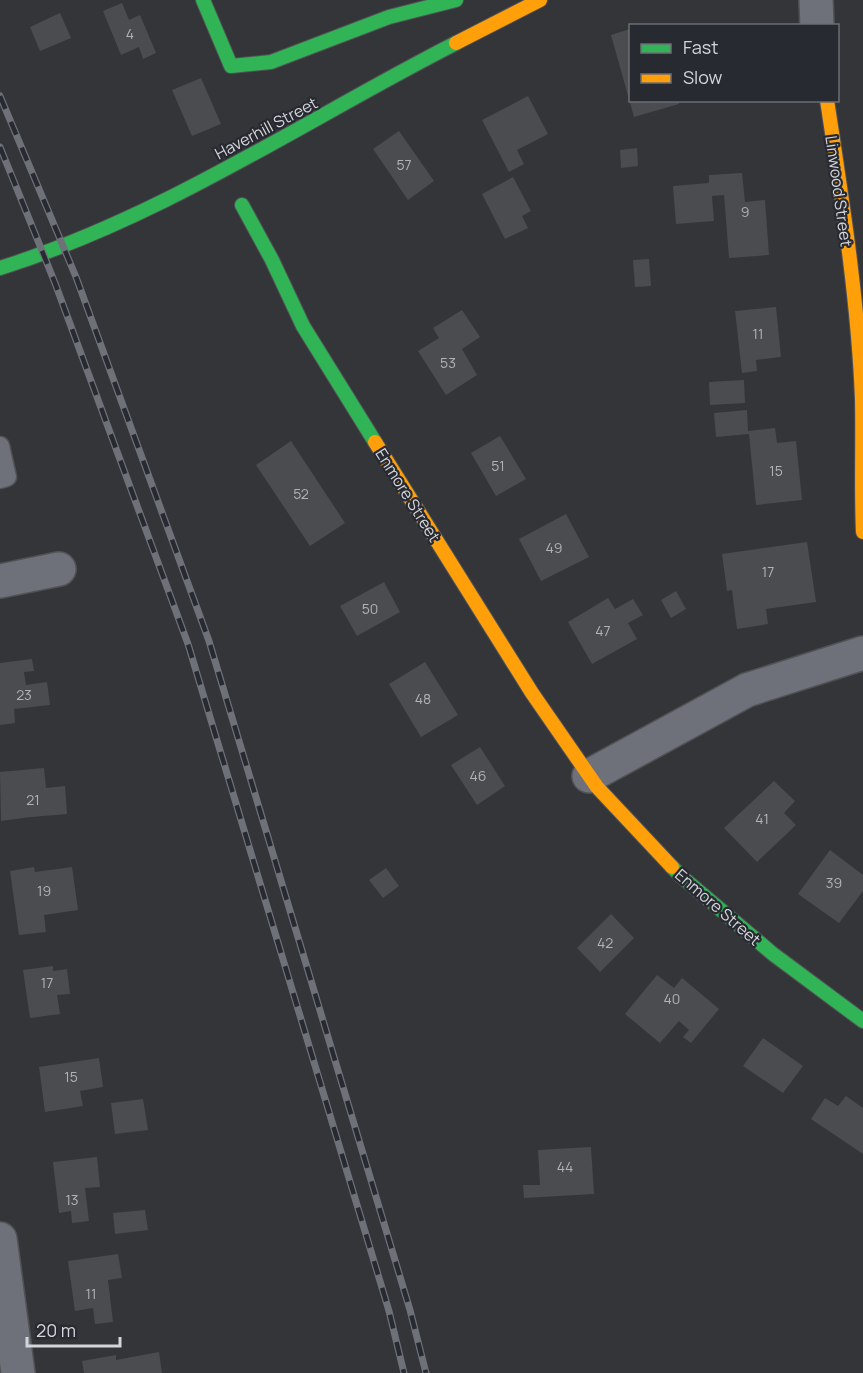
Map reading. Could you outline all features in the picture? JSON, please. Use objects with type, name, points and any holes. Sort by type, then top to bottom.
[{"type":"street","points":[[203,0],[231,66],[271,62],[389,17],[456,0]]},
{"type":"street","name":"Haverhill Street","points":[[0,268],[44,253],[151,208],[318,120],[419,62],[540,0]]},
{"type":"street","points":[[816,0],[817,24]]},
{"type":"street","name":"Linwood Street","points":[[826,102],[851,280],[859,362],[862,403],[863,532]]},
{"type":"street","name":"Enmore Street","points":[[243,205],[309,336],[491,629],[597,787],[682,877],[773,954],[863,1021]]},
{"type":"street","points":[[0,581],[59,569]]},
{"type":"street","points":[[589,776],[747,690],[863,653]]},
{"type":"street","points":[[0,1239],[18,1373]]},
{"type":"lane","points":[[0,446],[7,477],[0,478]]},
{"type":"building","points":[[122,3],[129,20],[140,15],[156,53],[143,59],[139,47],[121,55],[103,11]]},
{"type":"building","points":[[60,13],[71,38],[40,51],[30,27]]},
{"type":"building","points":[[629,29],[629,99],[611,35]]},
{"type":"building","points":[[201,78],[221,124],[192,136],[172,90]]},
{"type":"building","points":[[528,96],[548,134],[517,150],[524,164],[509,172],[482,120]]},
{"type":"building","points":[[630,102],[678,102],[679,104],[634,117]]},
{"type":"building","points":[[399,131],[434,181],[408,200],[373,149]]},
{"type":"building","points":[[637,148],[638,166],[621,168],[620,150]]},
{"type":"building","points":[[742,173],[745,202],[765,200],[769,255],[729,258],[724,195],[712,196],[714,221],[676,224],[673,186],[709,183],[709,175]]},
{"type":"building","points":[[513,177],[531,211],[522,216],[528,228],[505,239],[482,194]]},
{"type":"building","points":[[649,259],[651,286],[635,287],[633,260]]},
{"type":"building","points":[[776,307],[781,357],[756,360],[757,371],[742,373],[735,311]]},
{"type":"building","points":[[462,310],[480,337],[462,349],[477,375],[446,395],[418,351],[439,338],[433,328]]},
{"type":"building","points":[[744,380],[745,403],[710,405],[709,382]]},
{"type":"building","points":[[747,410],[748,431],[775,428],[777,443],[796,441],[802,500],[756,505],[749,434],[716,437],[714,413]]},
{"type":"building","points":[[500,436],[526,479],[496,496],[471,453]]},
{"type":"building","points":[[291,441],[345,523],[310,546],[256,465]]},
{"type":"building","points":[[566,514],[589,557],[541,581],[519,539]]},
{"type":"building","points":[[807,542],[816,602],[766,609],[768,624],[737,629],[732,590],[727,591],[722,554]]},
{"type":"building","points":[[384,582],[400,612],[357,636],[340,606]]},
{"type":"building","points":[[676,591],[686,609],[671,618],[661,600]]},
{"type":"building","points":[[608,598],[615,609],[633,599],[643,615],[628,623],[637,639],[592,664],[568,622]]},
{"type":"building","points":[[32,659],[34,671],[24,672],[26,685],[47,682],[50,705],[14,709],[15,723],[0,725],[0,663]]},
{"type":"building","points":[[425,662],[458,715],[421,737],[389,684]]},
{"type":"building","points":[[480,747],[505,786],[477,805],[451,765]]},
{"type":"building","points":[[44,768],[46,788],[65,786],[67,814],[1,821],[0,772]]},
{"type":"building","points":[[774,781],[795,801],[784,813],[796,825],[757,862],[724,828]]},
{"type":"building","points":[[830,850],[863,875],[863,891],[839,923],[798,894]]},
{"type":"building","points":[[34,867],[35,872],[72,867],[78,910],[44,915],[46,932],[19,935],[10,871]]},
{"type":"building","points":[[386,868],[399,886],[383,898],[369,880]]},
{"type":"building","points":[[611,914],[634,938],[600,972],[577,948]]},
{"type":"building","points":[[53,966],[53,971],[67,969],[70,994],[57,995],[60,1014],[30,1018],[23,970]]},
{"type":"building","points":[[657,975],[674,988],[682,978],[719,1009],[691,1043],[683,1037],[689,1030],[679,1021],[660,1043],[625,1014]]},
{"type":"building","points":[[763,1038],[803,1066],[783,1093],[743,1066]]},
{"type":"building","points":[[99,1058],[103,1087],[80,1091],[83,1106],[45,1112],[39,1067]]},
{"type":"building","points":[[846,1096],[863,1108],[863,1154],[811,1119],[825,1098],[838,1106]]},
{"type":"building","points":[[143,1099],[148,1130],[115,1134],[111,1103]]},
{"type":"building","points":[[591,1147],[594,1194],[524,1198],[523,1185],[540,1185],[538,1150]]},
{"type":"building","points":[[97,1157],[100,1187],[85,1188],[89,1221],[72,1223],[71,1211],[59,1213],[53,1162]]},
{"type":"building","points":[[145,1210],[148,1230],[115,1234],[113,1213]]},
{"type":"building","points":[[118,1254],[122,1278],[108,1280],[113,1322],[95,1324],[93,1308],[75,1311],[68,1261]]},
{"type":"building","points":[[159,1352],[162,1373],[84,1373],[82,1361],[116,1355],[116,1360]]},
{"type":"railway","points":[[0,96],[76,277],[209,641],[410,1310],[426,1373]]},
{"type":"railway","points":[[0,147],[55,283],[188,644],[389,1311],[404,1373]]},
{"type":"traffic: fast","points":[[203,0],[231,66],[271,62],[389,17],[456,0]]},
{"type":"traffic: fast","points":[[0,268],[60,247],[176,195],[456,43]]},
{"type":"traffic: fast","points":[[242,205],[272,260],[303,326],[375,442]]},
{"type":"traffic: fast","points":[[672,867],[773,954],[863,1021]]},
{"type":"traffic: slow","points":[[456,43],[540,0]]},
{"type":"traffic: slow","points":[[827,102],[849,249],[857,324],[862,399],[863,532]]},
{"type":"traffic: slow","points":[[375,442],[532,693],[597,787],[672,867]]}]
